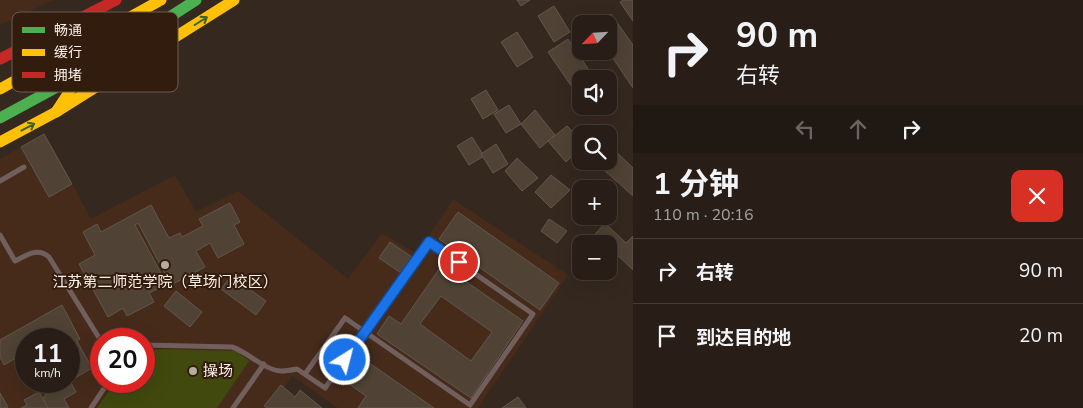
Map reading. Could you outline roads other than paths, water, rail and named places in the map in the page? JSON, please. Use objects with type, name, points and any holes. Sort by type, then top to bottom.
[{"type":"main road","points":[[91,12],[116,0]]},
{"type":"main road","points":[[140,12],[162,0]]},
{"type":"main road","points":[[177,12],[196,0]]},
{"type":"main road","points":[[178,35],[234,0]]},
{"type":"main road","points":[[0,59],[12,52]]},
{"type":"main road","points":[[0,89],[12,82]]},
{"type":"main road","points":[[0,118],[48,92]]},
{"type":"main road","points":[[56,112],[69,92]]},
{"type":"main road","points":[[0,142],[56,112],[88,92]]},
{"type":"lane","points":[[0,181],[24,167]]},
{"type":"lane","points":[[0,235],[14,261],[36,251],[43,252],[49,257],[93,328]]},
{"type":"lane","points":[[155,345],[232,346],[264,364],[282,371],[297,369],[325,388],[365,332],[429,242],[533,314],[470,405],[365,332],[345,318],[305,374]]},
{"type":"lane","points":[[232,408],[264,364]]},
{"type":"lane","points":[[91,408],[101,393]]},
{"type":"place","name":"江苏第二师范学院（草场门校区）","points":[[165,265]]},
{"type":"place","name":"操场","points":[[193,371]]}]
